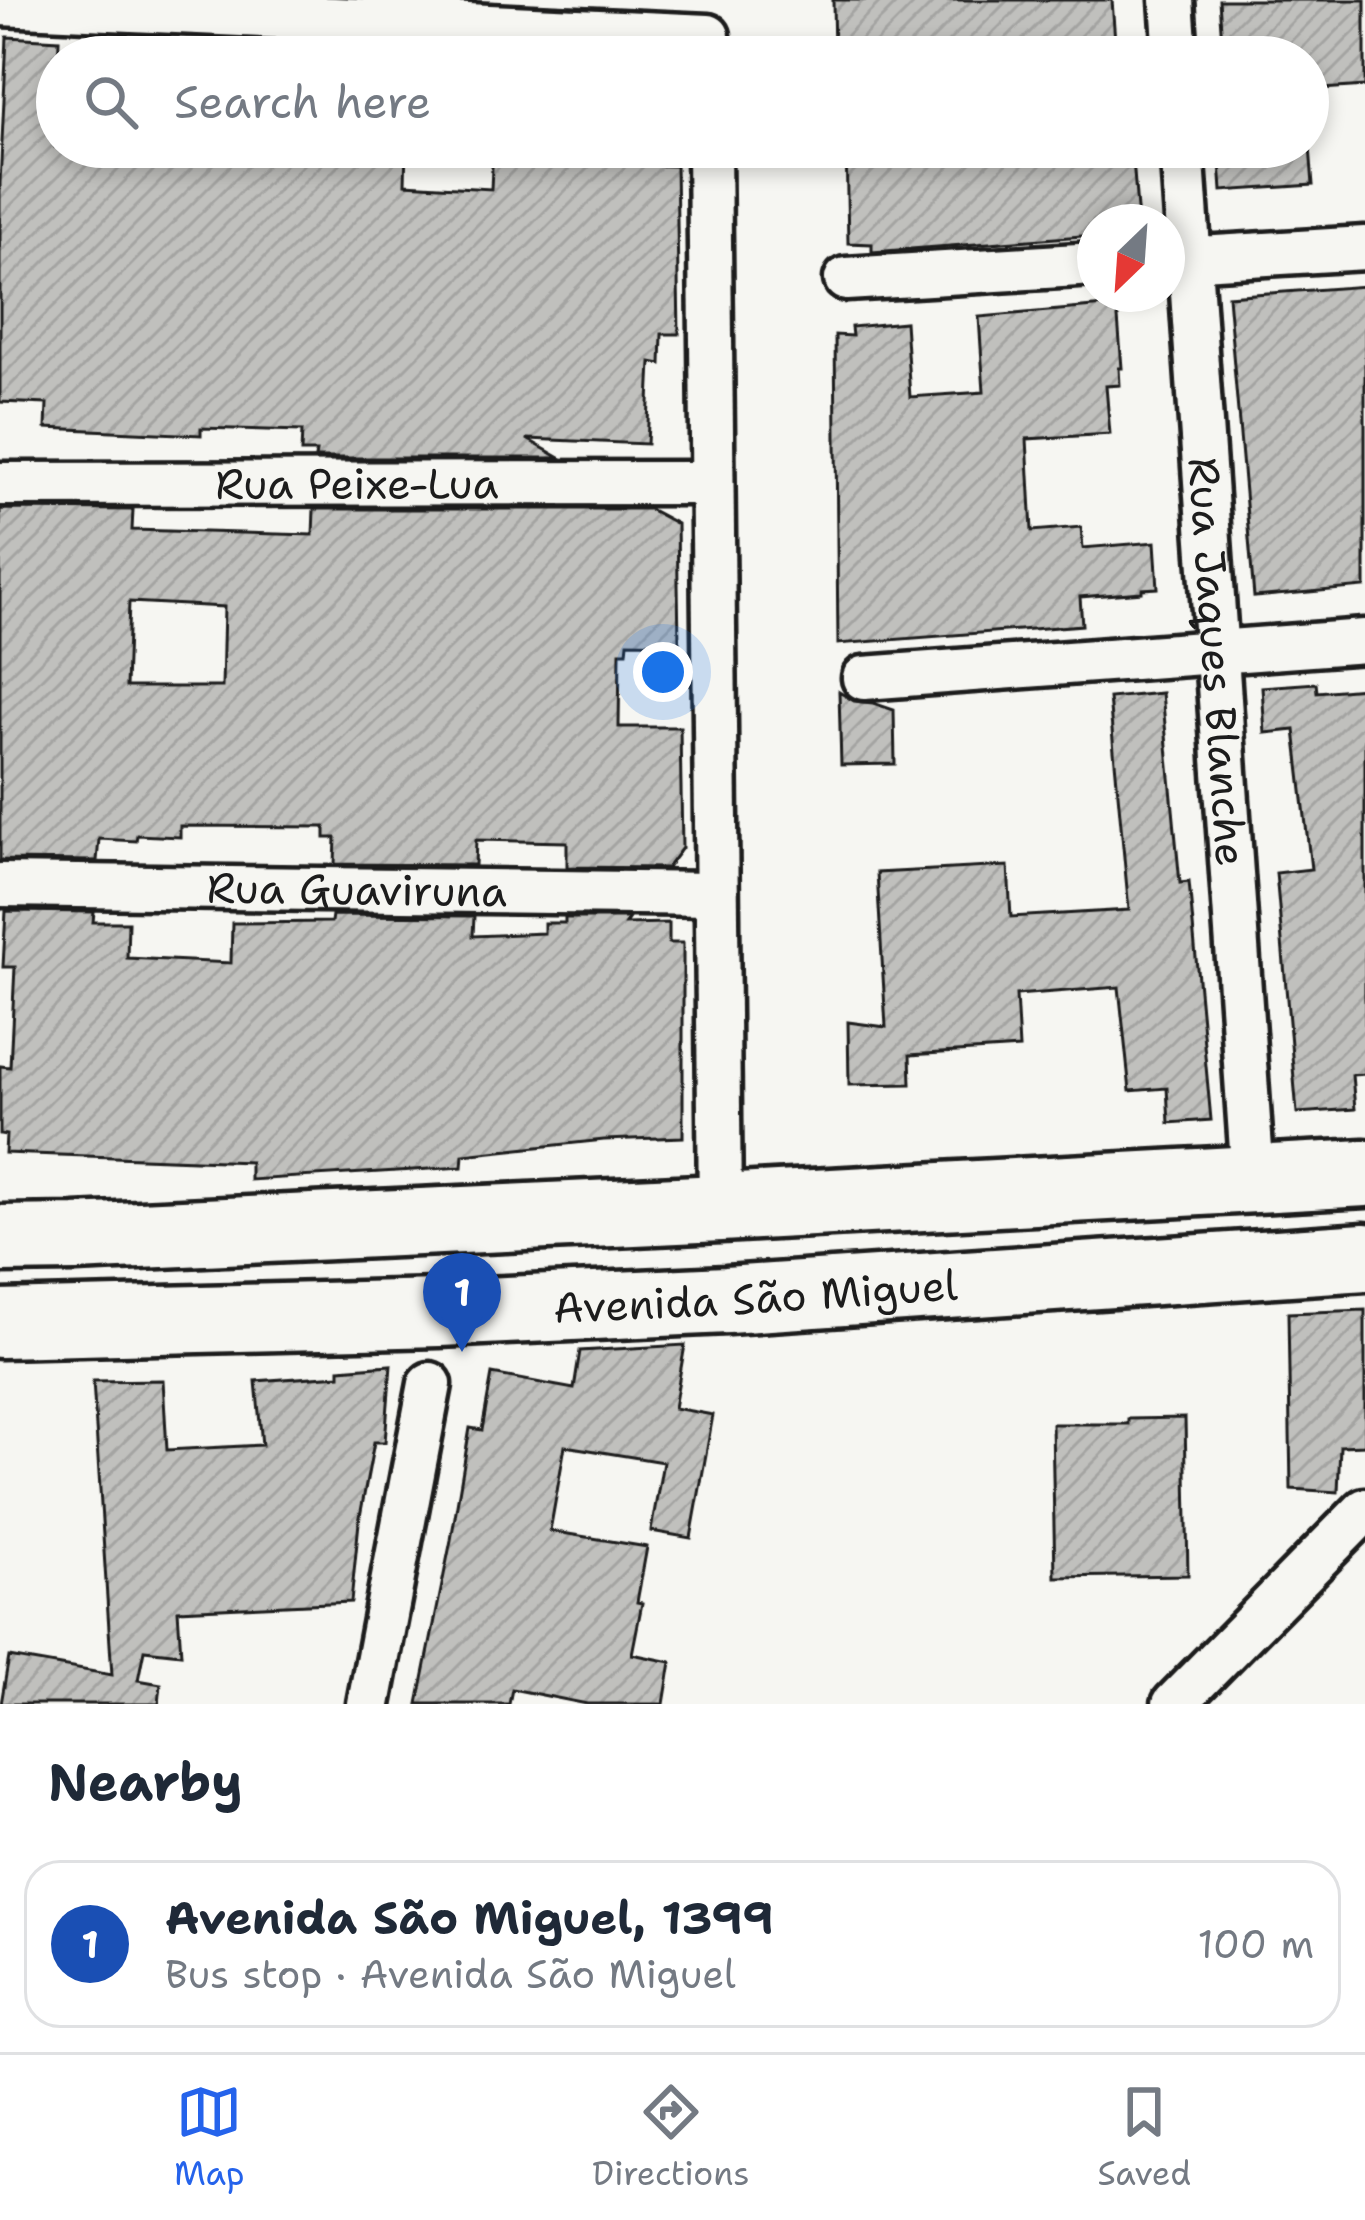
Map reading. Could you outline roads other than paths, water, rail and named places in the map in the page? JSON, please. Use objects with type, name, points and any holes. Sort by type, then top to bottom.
[{"type":"main road","points":[[0,1239],[721,1208],[1365,1172]]},
{"type":"main road","name":"Avenida São Miguel","points":[[0,1324],[727,1300],[1365,1257]]},
{"type":"street","points":[[1172,0],[1175,36]]},
{"type":"street","points":[[0,4],[708,31]]},
{"type":"street","points":[[709,168],[721,1208]]},
{"type":"street","name":"Rua Jaques Blanche","points":[[1180,204],[1181,168]]},
{"type":"street","points":[[1185,259],[1365,248]]},
{"type":"street","points":[[846,279],[1077,265]]},
{"type":"street","name":"Rua Jaques Blanche","points":[[1183,312],[1217,652],[1253,1179]]},
{"type":"street","name":"Rua Peixe-Lua","points":[[0,484],[711,483]]},
{"type":"street","points":[[864,678],[1365,641]]},
{"type":"street","name":"Rua Guaviruna","points":[[0,885],[715,894]]},
{"type":"street","points":[[369,1704],[430,1384]]},
{"type":"street","points":[[1174,1704],[1365,1510]]},
{"type":"place","name":"Avenida São Miguel, 1399","points":[[462,1352]]}]
